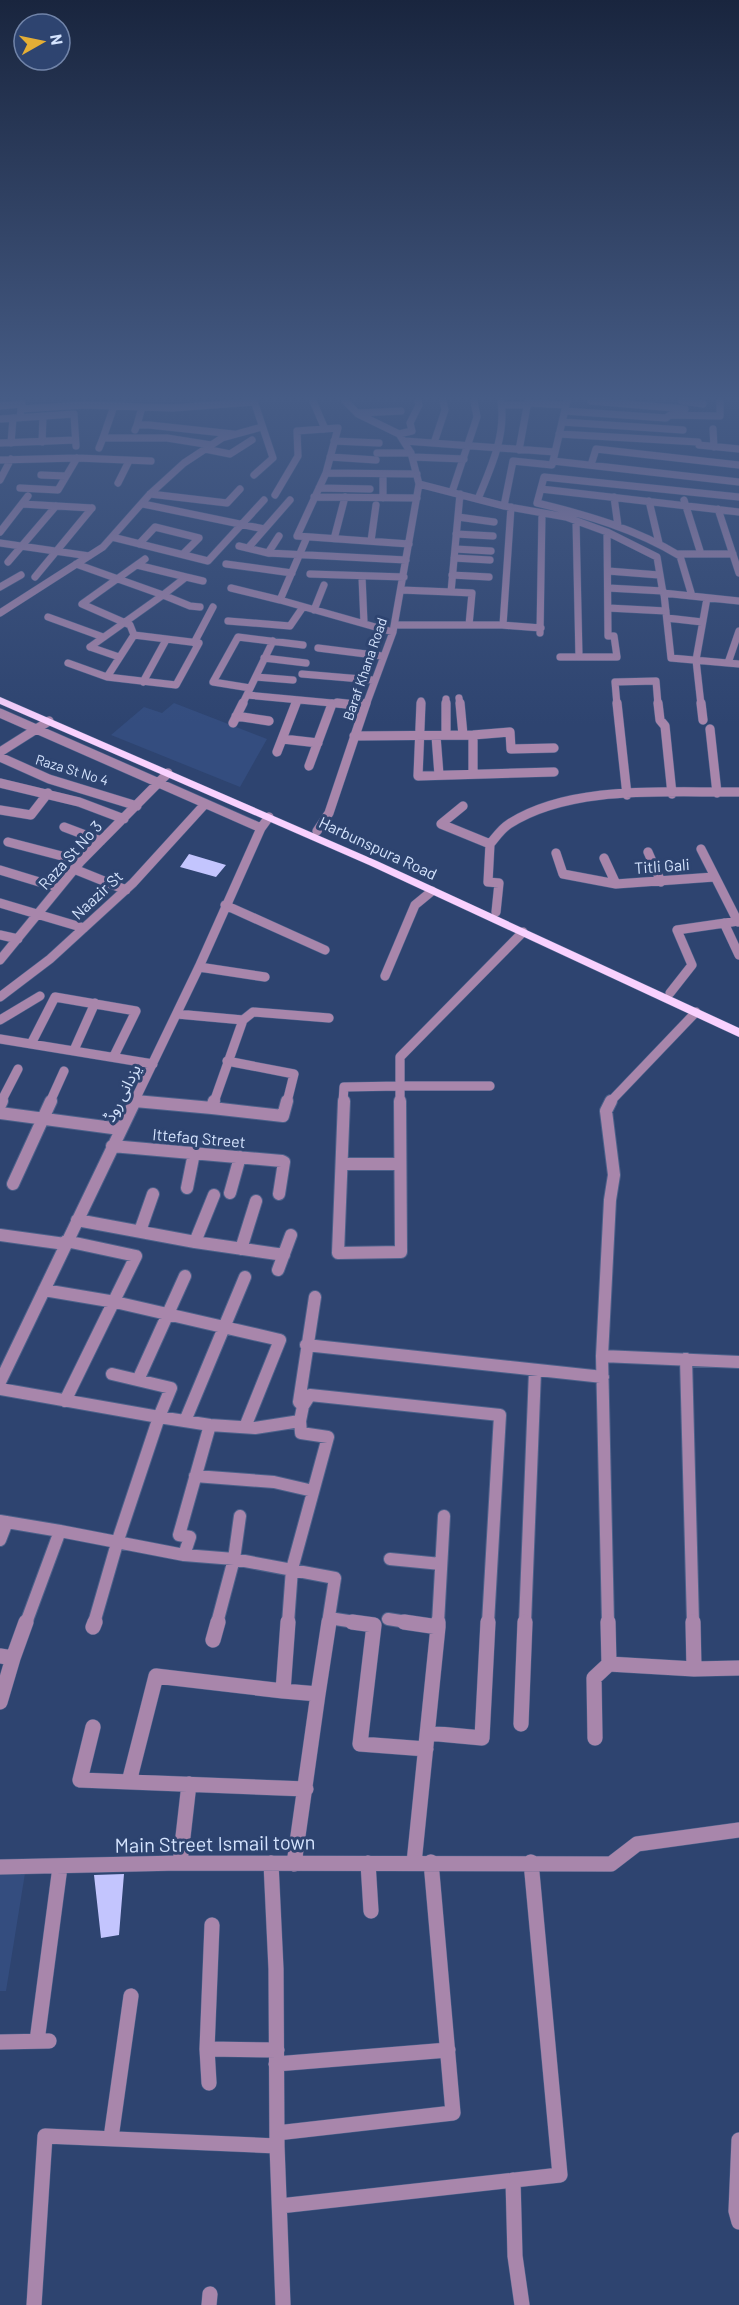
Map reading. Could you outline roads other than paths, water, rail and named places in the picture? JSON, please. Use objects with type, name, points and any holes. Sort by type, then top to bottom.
[{"type":"main road","name":"Harbunspura Road","points":[[1,699],[123,750],[168,773],[269,817],[496,912],[670,993],[739,1033]]},
{"type":"main road","name":"Harbunspura Road","points":[[1,699],[316,831],[376,860],[432,891],[698,1010],[739,1025]]},
{"type":"street","points":[[0,532],[18,509]]},
{"type":"street","points":[[8,562],[54,509]]},
{"type":"street","points":[[35,577],[92,509]]},
{"type":"street","points":[[0,613],[89,556],[112,537],[139,509]]},
{"type":"street","points":[[164,509],[264,530]]},
{"type":"street","points":[[202,570],[256,509]]},
{"type":"street","points":[[248,548],[283,509]]},
{"type":"street","points":[[310,509],[297,536],[409,544]]},
{"type":"street","points":[[334,539],[342,509]]},
{"type":"street","points":[[371,541],[376,509]]},
{"type":"street","name":"Baraf Khana Road","points":[[316,831],[328,813],[373,680],[394,628],[415,509]]},
{"type":"street","points":[[451,592],[459,509]]},
{"type":"street","points":[[503,625],[508,509]]},
{"type":"street","points":[[517,509],[576,520],[608,532],[657,557],[664,593],[671,658],[739,664]]},
{"type":"street","points":[[561,509],[618,526],[659,543],[680,556],[692,596]]},
{"type":"street","points":[[585,514],[586,509]]},
{"type":"street","points":[[616,509],[618,526]]},
{"type":"street","points":[[651,509],[659,543]]},
{"type":"street","points":[[687,509],[700,554]]},
{"type":"street","points":[[713,509],[739,512]]},
{"type":"street","points":[[718,509],[739,573]]},
{"type":"street","points":[[231,588],[364,623],[394,628],[503,625],[540,630],[542,513]]},
{"type":"street","points":[[458,517],[494,522]]},
{"type":"street","points":[[576,520],[579,657]]},
{"type":"street","points":[[139,544],[155,528],[199,538],[183,554]]},
{"type":"street","points":[[560,657],[617,657],[614,636],[608,636],[608,532]]},
{"type":"street","points":[[456,534],[493,536]]},
{"type":"street","points":[[268,553],[279,536]]},
{"type":"street","points":[[112,537],[208,561]]},
{"type":"street","points":[[280,600],[308,537]]},
{"type":"street","points":[[0,543],[89,556]]},
{"type":"street","points":[[239,546],[268,553],[406,560]]},
{"type":"street","points":[[455,549],[490,551]]},
{"type":"street","points":[[677,554],[733,554]]},
{"type":"street","points":[[454,558],[490,560]]},
{"type":"street","points":[[134,635],[130,625],[126,622],[82,604],[145,559]]},
{"type":"street","points":[[76,564],[190,606],[200,607]]},
{"type":"street","points":[[226,564],[292,573]]},
{"type":"street","points":[[137,565],[203,581]]},
{"type":"street","points":[[608,571],[659,574]]},
{"type":"street","points":[[310,574],[404,577]]},
{"type":"street","points":[[0,587],[21,575]]},
{"type":"street","points":[[452,575],[489,577]]},
{"type":"street","points":[[119,657],[90,647],[186,577]]},
{"type":"street","points":[[362,577],[364,623]]},
{"type":"street","points":[[314,610],[324,585]]},
{"type":"street","points":[[608,588],[739,600]]},
{"type":"street","points":[[401,590],[472,593],[470,625]]},
{"type":"street","points":[[703,720],[696,660],[707,598]]},
{"type":"street","points":[[194,643],[213,607]]},
{"type":"street","points":[[228,621],[290,626],[303,607]]},
{"type":"street","points":[[608,608],[702,622]]},
{"type":"street","points":[[48,617],[103,637]]},
{"type":"street","points":[[728,663],[739,631]]},
{"type":"street","points":[[68,663],[107,677],[176,685],[199,643],[134,635]]},
{"type":"street","points":[[107,677],[134,635]]},
{"type":"street","points":[[303,645],[238,637],[209,682],[297,700],[365,706]]},
{"type":"street","points":[[143,682],[166,640]]},
{"type":"street","points":[[269,721],[235,720],[273,641]]},
{"type":"street","points":[[318,648],[382,656]]},
{"type":"street","points":[[264,658],[306,663]]},
{"type":"street","points":[[302,674],[373,680]]},
{"type":"street","points":[[256,676],[293,680]]},
{"type":"street","points":[[627,795],[615,682],[656,681],[660,720],[665,726],[672,794]]},
{"type":"street","points":[[446,699],[446,735]]},
{"type":"street","points":[[459,699],[463,735]]},
{"type":"street","points":[[277,752],[297,700]]},
{"type":"street","points":[[421,701],[418,776],[554,772]]},
{"type":"street","points":[[309,766],[332,704]]},
{"type":"street","points":[[0,713],[261,828]]},
{"type":"street","points":[[0,752],[49,721]]},
{"type":"street","points":[[710,729],[717,793]]},
{"type":"street","points":[[354,736],[436,736],[510,732],[511,749],[554,748]]},
{"type":"street","points":[[473,735],[473,774]]},
{"type":"street","points":[[436,736],[440,775]]},
{"type":"street","points":[[283,739],[318,743]]},
{"type":"street","name":"Raza St No 4","points":[[0,758],[46,779],[95,791],[136,806]]},
{"type":"street","name":"Raza St No 3","points":[[0,960],[81,861],[168,773]]},
{"type":"street","points":[[0,783],[80,802],[124,819]]},
{"type":"street","points":[[496,912],[499,883],[488,882],[490,844],[507,825],[531,813],[585,799],[627,795],[739,792]]},
{"type":"street","points":[[0,810],[31,815],[48,793]]},
{"type":"street","name":"Naazir St","points":[[0,997],[14,988],[126,890],[204,804]]},
{"type":"street","points":[[464,806],[442,823],[442,826],[490,844]]},
{"type":"street","name":"یزدانی روڈ","points":[[0,1382],[177,1014],[261,828],[269,817]]},
{"type":"street","points":[[64,827],[101,841]]},
{"type":"street","points":[[8,842],[81,861]]},
{"type":"street","points":[[701,849],[714,877]]},
{"type":"street","points":[[648,852],[661,882]]},
{"type":"street","name":"Titli Gali","points":[[556,853],[563,874],[616,884],[714,877],[738,922]]},
{"type":"street","points":[[604,858],[616,884]]},
{"type":"street","points":[[74,869],[126,890]]},
{"type":"street","points":[[0,870],[59,888]]},
{"type":"street","points":[[385,976],[415,905],[432,891]]},
{"type":"street","points":[[0,903],[84,928]]},
{"type":"street","points":[[225,905],[325,950]]},
{"type":"street","points":[[670,993],[692,965],[677,930],[738,922]]},
{"type":"street","points":[[724,923],[739,955]]},
{"type":"street","points":[[490,1086],[399,1086],[344,1087],[338,1251],[340,1254],[401,1252],[399,1086],[400,1057],[523,932]]},
{"type":"street","points":[[0,935],[18,939]]},
{"type":"street","points":[[199,967],[265,977]]},
{"type":"street","points":[[0,1020],[40,996]]},
{"type":"street","points":[[31,1044],[55,996],[136,1011],[114,1056]]},
{"type":"street","points":[[74,1050],[95,1004]]},
{"type":"street","points":[[609,1664],[602,1356],[610,1200],[614,1175],[607,1105],[698,1010]]},
{"type":"street","points":[[212,1108],[226,1061],[243,1020],[253,1012],[329,1018]]},
{"type":"street","points":[[177,1014],[243,1020]]},
{"type":"street","points":[[0,1039],[153,1064]]},
{"type":"street","points":[[135,1101],[283,1116],[294,1074],[226,1061]]},
{"type":"street","points":[[0,1105],[18,1069]]},
{"type":"street","points":[[13,1184],[45,1118],[64,1071]]},
{"type":"street","points":[[0,1113],[120,1129]]},
{"type":"street","name":"Ittefaq Street","points":[[112,1146],[283,1161],[279,1194]]},
{"type":"street","points":[[187,1188],[194,1153]]},
{"type":"street","points":[[230,1193],[240,1157]]},
{"type":"street","points":[[342,1164],[400,1164]]},
{"type":"street","points":[[140,1231],[153,1194]]},
{"type":"street","points":[[195,1242],[214,1195]]},
{"type":"street","points":[[241,1249],[256,1201]]},
{"type":"street","points":[[77,1220],[195,1242],[284,1255]]},
{"type":"street","points":[[0,1235],[65,1243],[136,1256],[64,1401]]},
{"type":"street","points":[[278,1270],[291,1235]]},
{"type":"street","points":[[138,1380],[185,1276]]},
{"type":"street","points":[[185,1421],[244,1276]]},
{"type":"street","points":[[44,1290],[115,1302],[280,1340],[245,1427]]},
{"type":"street","points":[[303,1406],[299,1401],[315,1297]]},
{"type":"street","points":[[306,1346],[603,1377]]},
{"type":"street","points":[[602,1356],[739,1362]]},
{"type":"street","points":[[686,1359],[694,1669]]},
{"type":"street","points":[[521,1724],[535,1371]]},
{"type":"street","points":[[93,1628],[118,1540],[171,1388],[112,1374]]},
{"type":"street","points":[[0,1389],[210,1425],[245,1427],[300,1421]]},
{"type":"street","points":[[283,1690],[292,1569],[328,1437],[302,1433],[300,1421],[303,1406],[310,1395],[500,1415],[482,1738],[428,1733]]},
{"type":"street","points":[[184,1555],[190,1537],[179,1535],[210,1425]]},
{"type":"street","points":[[195,1476],[274,1482],[313,1491]]},
{"type":"street","points":[[213,1640],[234,1559],[240,1516]]},
{"type":"street","points":[[414,1863],[438,1627],[444,1516]]},
{"type":"street","points":[[0,1540],[4,1522],[118,1540],[184,1555],[234,1559],[335,1578],[294,1864]]},
{"type":"street","points":[[0,1702],[7,1657],[60,1531]]},
{"type":"street","points":[[390,1560],[441,1563]]},
{"type":"street","points":[[329,1618],[374,1625],[360,1744],[426,1749]]},
{"type":"street","points":[[388,1619],[438,1627]]},
{"type":"street","points":[[595,1738],[594,1678],[609,1664],[694,1669],[739,1668]]},
{"type":"street","points":[[129,1782],[156,1676],[318,1694]]},
{"type":"street","points":[[93,1727],[80,1780],[306,1789]]},
{"type":"street","points":[[180,1863],[189,1784]]},
{"type":"street","name":"Main Street Ismail town","points":[[0,1868],[180,1863],[531,1862],[611,1864],[637,1844],[739,1830]]},
{"type":"street","points":[[34,2305],[45,2136],[277,2139],[453,2113],[431,1862]]},
{"type":"street","points":[[280,2206],[560,2175],[531,1862]]},
{"type":"street","points":[[271,1863],[283,2305]]},
{"type":"street","points":[[368,1863],[370,1911]]},
{"type":"street","points":[[0,2042],[43,2041],[60,1867]]},
{"type":"street","points":[[208,2083],[207,2049],[212,1925]]},
{"type":"street","points":[[111,2138],[131,1996]]},
{"type":"street","points":[[207,2049],[277,2057],[448,2050]]},
{"type":"street","points":[[739,2140],[736,2211],[739,2222]]},
{"type":"street","points":[[513,2180],[515,2256],[522,2305]]}]
